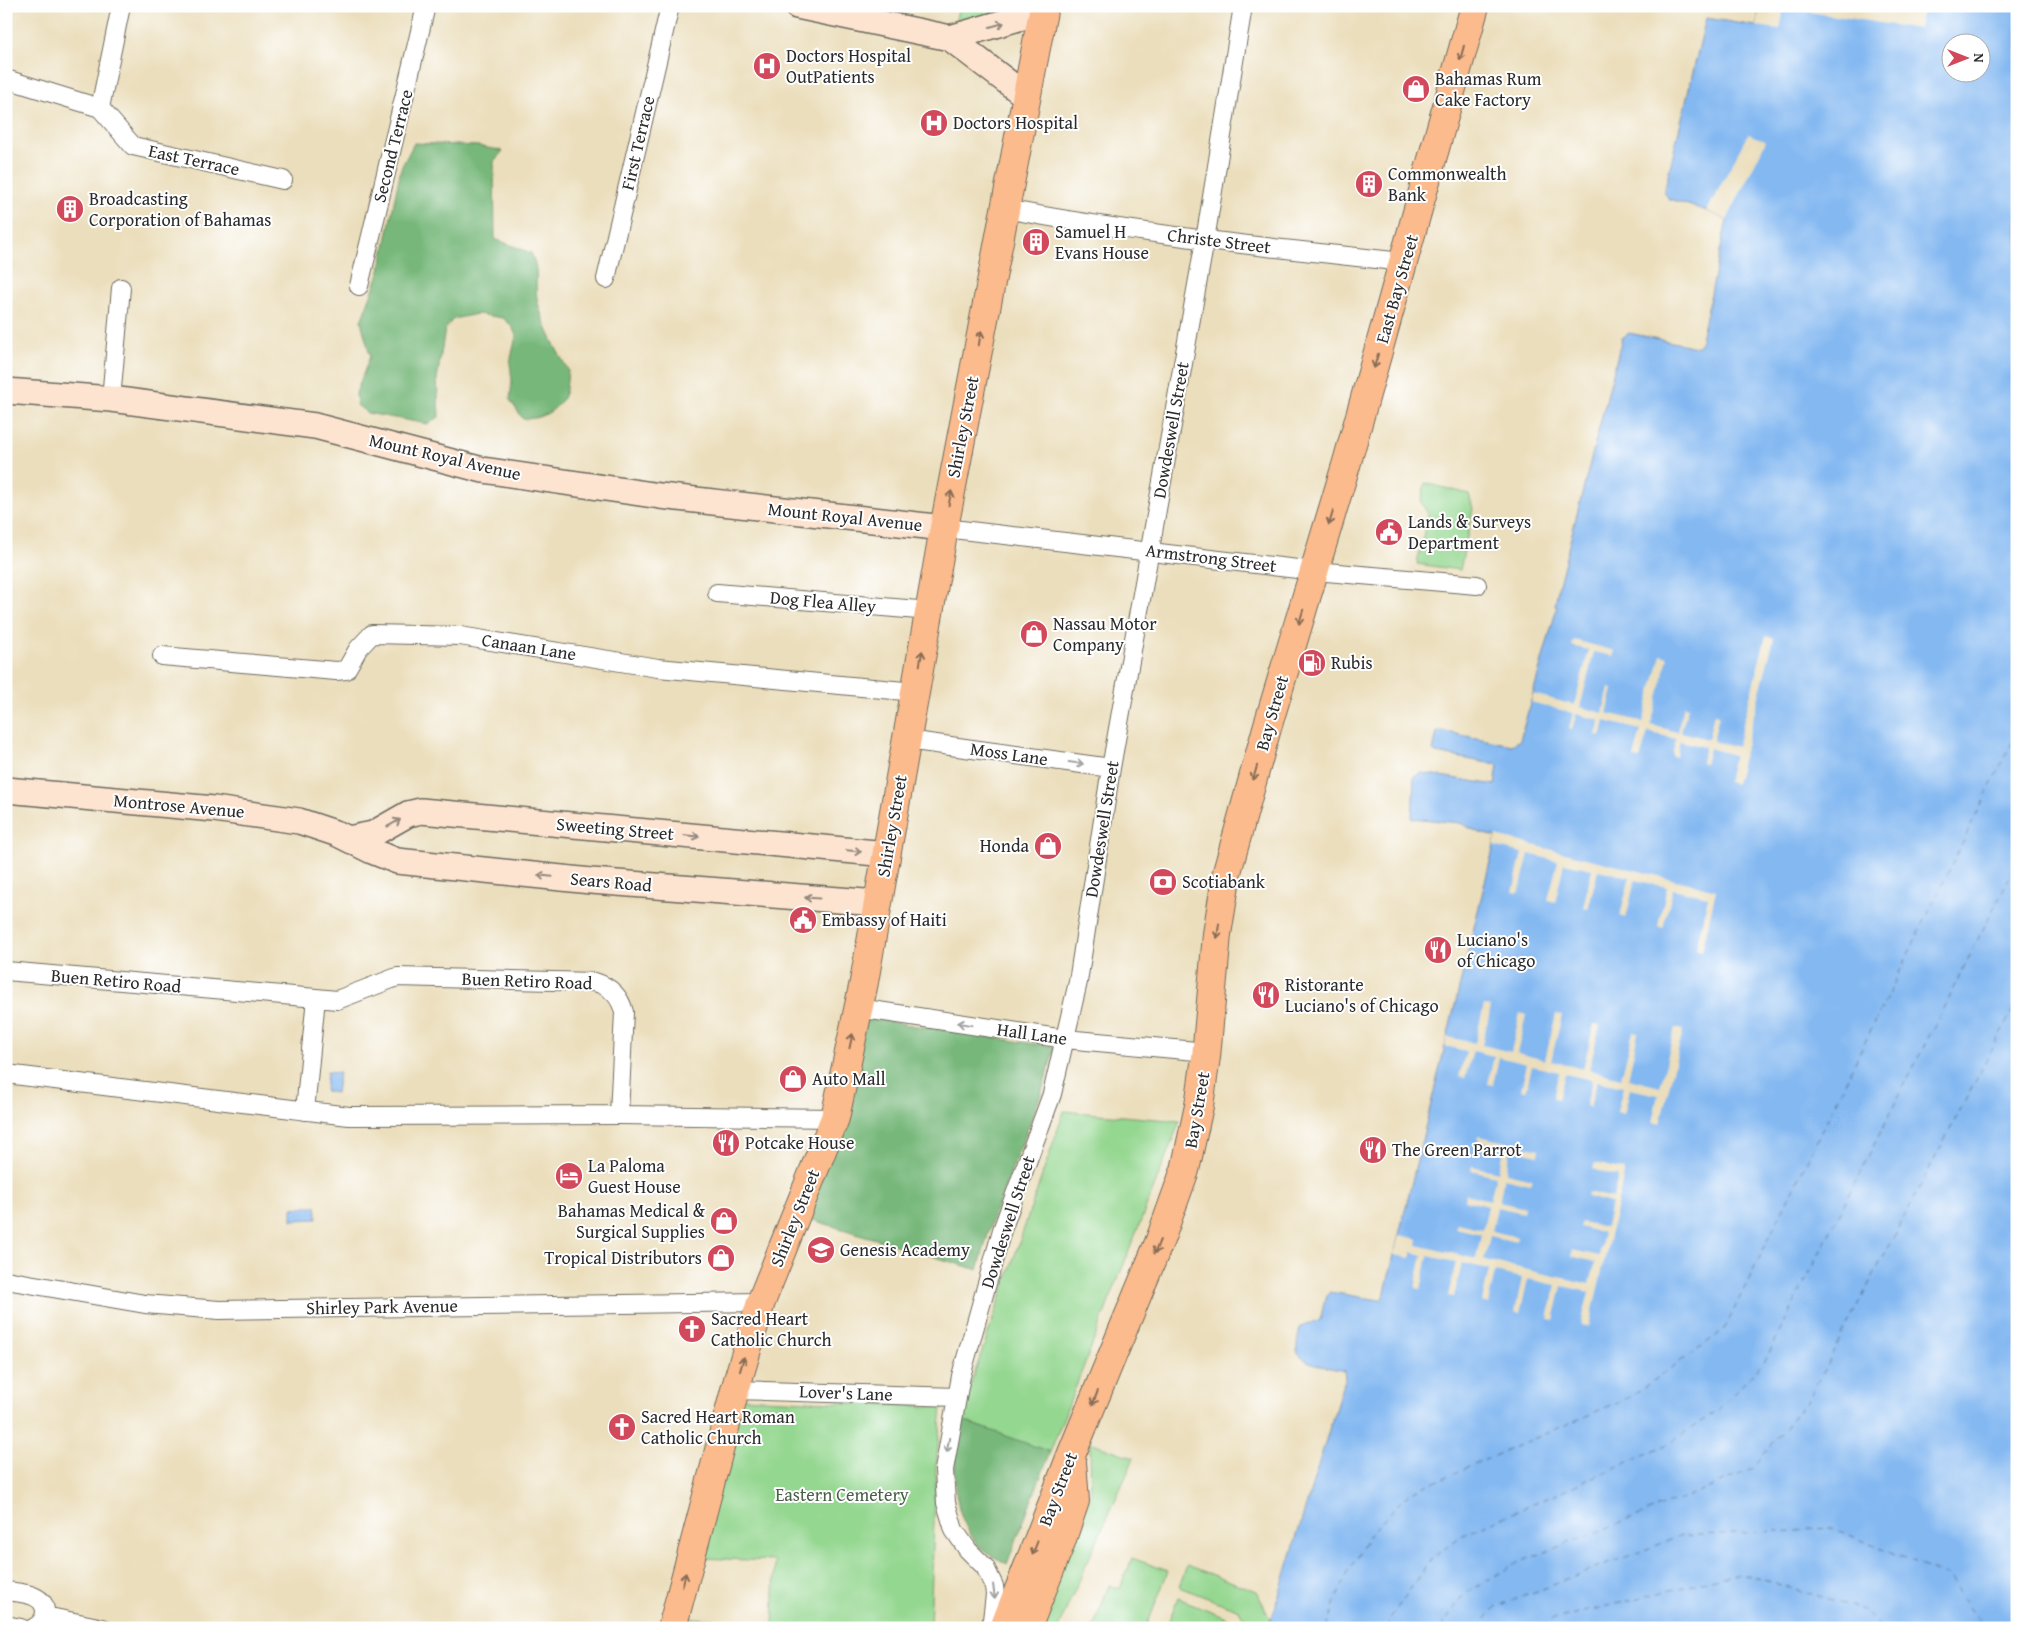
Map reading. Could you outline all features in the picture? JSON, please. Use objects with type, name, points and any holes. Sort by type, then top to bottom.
[{"type":"highway","name":"East Bay Street","points":[[1315,571],[1475,6]]},
{"type":"highway","name":"Shirley Street","points":[[672,1628],[734,1390],[761,1302],[835,1118],[878,903],[944,528],[1044,9]]},
{"type":"highway","name":"Bay Street","points":[[1004,1628],[1072,1453],[1160,1240],[1185,1170],[1199,1106],[1217,934],[1227,872],[1267,728],[1315,571]]},
{"type":"highway","points":[[1027,1628],[1062,1542],[1075,1501],[1072,1453]]},
{"type":"street","points":[[6,79],[100,108],[121,6]]},
{"type":"street","name":"Second Terrace","points":[[359,286],[426,6]]},
{"type":"street","name":"First Terrace","points":[[606,279],[670,6]]},
{"type":"street","points":[[797,6],[950,38],[1027,97]]},
{"type":"street","name":"Dowdeswell Street","points":[[991,1628],[996,1596],[990,1576],[954,1530],[946,1503],[944,1470],[960,1376],[1002,1230],[1052,1094],[1078,982],[1111,768],[1205,240],[1243,6]]},
{"type":"street","points":[[950,38],[1044,9]]},
{"type":"street","name":"East Terrace","points":[[100,108],[133,146],[283,180]]},
{"type":"street","name":"Christe Street","points":[[1005,209],[1076,222],[1205,240],[1404,262]]},
{"type":"street","points":[[111,399],[121,288]]},
{"type":"street","name":"Mount Royal Avenue","points":[[6,391],[111,399],[315,426],[483,470],[660,496],[944,528]]},
{"type":"street","name":"Armstrong Street","points":[[944,528],[1149,550],[1315,571],[1477,585]]},
{"type":"street","name":"Dog Flea Alley","points":[[717,593],[930,611]]},
{"type":"street","name":"Canaan Lane","points":[[162,656],[336,671],[346,670],[358,649],[372,634],[409,633],[460,636],[658,668],[915,692]]},
{"type":"street","name":"Moss Lane","points":[[907,740],[1111,768]]},
{"type":"street","name":"Montrose Avenue","points":[[6,790],[260,814],[299,821],[348,839]]},
{"type":"street","name":"Sweeting Street","points":[[348,839],[373,834],[408,814],[421,811],[887,854]]},
{"type":"street","name":"Sears Road","points":[[348,839],[397,861],[591,880],[878,903]]},
{"type":"street","name":"Buen Retiro Road","points":[[6,971],[337,1000],[397,977],[595,982],[608,986],[622,1003],[624,1012],[619,1115]]},
{"type":"street","points":[[305,1111],[316,998]]},
{"type":"street","name":"Hall Lane","points":[[858,1008],[1065,1039],[1206,1052]]},
{"type":"street","points":[[6,1074],[349,1116],[619,1115],[835,1118]]},
{"type":"street","name":"Shirley Park Avenue","points":[[6,1280],[144,1304],[219,1310],[761,1302]]},
{"type":"street","name":"Lover's Lane","points":[[734,1390],[956,1397]]},
{"type":"street","points":[[6,1590],[37,1597],[42,1602],[39,1622],[103,1628]]},
{"type":"street","points":[[6,1625],[21,1628]]},
{"type":"green space","points":[[959,6],[1037,6],[954,28]]},
{"type":"green space","points":[[414,143],[478,146],[503,151],[494,161],[495,239],[531,253],[536,267],[537,296],[541,312],[568,370],[563,398],[555,408],[546,414],[535,418],[523,419],[510,400],[512,381],[510,363],[516,336],[512,326],[503,318],[477,314],[453,319],[445,329],[437,379],[439,417],[428,424],[367,413],[357,405],[356,393],[370,356],[361,321],[380,271],[401,168]]},
{"type":"green space","points":[[1425,483],[1469,494],[1473,509],[1460,570],[1417,564],[1428,514],[1421,502]]},
{"type":"green space","points":[[865,1018],[1055,1047],[1041,1094],[992,1220],[978,1270],[806,1218]]},
{"type":"green space","points":[[1064,1111],[1180,1121],[1050,1452],[959,1419]]},
{"type":"green space","name":"Eastern Cemetery","points":[[739,1398],[942,1407],[936,1466],[930,1628],[773,1628],[775,1561],[699,1558]]},
{"type":"green space","points":[[959,1419],[1050,1452],[1007,1564],[981,1548],[970,1534],[963,1519],[955,1486]]},
{"type":"green space","points":[[1090,1442],[1134,1458],[1058,1628],[1036,1628],[1091,1492]]},
{"type":"green space","points":[[1132,1558],[1168,1571],[1146,1628],[1093,1628],[1109,1585],[1120,1589]]},
{"type":"green space","points":[[1187,1565],[1256,1591],[1271,1619],[1267,1628],[1242,1628],[1245,1621],[1239,1610],[1179,1587]]},
{"type":"green space","points":[[1178,1598],[1236,1621],[1234,1628],[1166,1628]]},
{"type":"green space","points":[[687,1618],[715,1619],[714,1628],[685,1628]]},
{"type":"water","points":[[1760,6],[2017,6],[2017,1628],[1269,1628],[1345,1377],[1344,1371],[1310,1362],[1299,1355],[1297,1342],[1300,1327],[1320,1320],[1326,1295],[1329,1292],[1380,1300],[1384,1296],[1496,837],[1480,833],[1460,823],[1412,818],[1414,776],[1422,773],[1495,785],[1498,765],[1436,753],[1433,751],[1437,732],[1441,731],[1512,745],[1520,740],[1557,607],[1555,605],[1558,588],[1622,338],[1629,333],[1696,347],[1700,344],[1727,220],[1707,211],[1669,199],[1664,192],[1706,18],[1756,26]]},
{"type":"water","points":[[327,1072],[339,1073],[336,1093],[325,1091]]},
{"type":"water","points":[[316,1206],[317,1219],[292,1220],[292,1208]]},
{"type":"pier","points":[[1760,6],[1923,6],[1919,29],[1784,8],[1780,29],[1756,26]]},
{"type":"pier","points":[[1748,134],[1766,141],[1727,220],[1707,211]]},
{"type":"pier","points":[[1766,636],[1774,638],[1736,784],[1728,782],[1734,755],[1709,748],[1705,764],[1701,763],[1705,747],[1680,741],[1676,757],[1672,756],[1676,739],[1648,732],[1640,759],[1634,758],[1641,730],[1605,721],[1601,736],[1596,735],[1600,720],[1576,714],[1572,730],[1569,729],[1573,713],[1531,702],[1533,694],[1574,705],[1589,650],[1572,646],[1574,640],[1615,651],[1613,656],[1594,652],[1580,707],[1603,713],[1609,688],[1613,689],[1607,713],[1643,722],[1661,655],[1668,657],[1651,725],[1677,732],[1684,706],[1688,707],[1681,732],[1708,739],[1714,714],[1719,715],[1713,741],[1737,747]]},
{"type":"pier","points":[[1496,836],[1716,890],[1702,951],[1696,949],[1708,897],[1673,889],[1663,928],[1658,926],[1667,887],[1635,880],[1626,918],[1620,916],[1630,877],[1598,870],[1588,909],[1583,908],[1592,869],[1564,863],[1555,902],[1548,900],[1558,861],[1529,854],[1519,893],[1513,892],[1522,853],[1494,846]]},
{"type":"pier","points":[[1484,1005],[1491,1007],[1482,1045],[1511,1052],[1520,1013],[1526,1015],[1517,1053],[1545,1060],[1556,1014],[1562,1015],[1551,1061],[1583,1069],[1594,1024],[1600,1025],[1589,1070],[1621,1078],[1633,1032],[1638,1033],[1628,1079],[1660,1087],[1675,1028],[1683,1030],[1660,1124],[1652,1122],[1658,1095],[1630,1089],[1624,1114],[1617,1112],[1623,1087],[1597,1081],[1590,1107],[1586,1106],[1592,1080],[1565,1074],[1558,1099],[1553,1098],[1559,1072],[1532,1066],[1526,1091],[1521,1090],[1527,1064],[1499,1057],[1493,1085],[1488,1084],[1494,1056],[1473,1051],[1465,1078],[1459,1077],[1466,1051],[1445,1046],[1447,1037],[1475,1043]]},
{"type":"pier","points":[[1479,1136],[1539,1150],[1538,1155],[1511,1149],[1506,1173],[1532,1179],[1530,1184],[1504,1178],[1499,1202],[1525,1208],[1524,1213],[1497,1207],[1492,1231],[1517,1237],[1516,1242],[1490,1236],[1484,1260],[1590,1284],[1595,1262],[1571,1256],[1572,1250],[1599,1256],[1604,1233],[1579,1227],[1581,1222],[1606,1227],[1611,1203],[1587,1197],[1588,1192],[1613,1198],[1618,1176],[1593,1169],[1595,1163],[1625,1170],[1589,1327],[1581,1325],[1589,1292],[1562,1286],[1554,1320],[1548,1319],[1556,1285],[1528,1279],[1520,1313],[1515,1312],[1522,1278],[1495,1272],[1488,1304],[1482,1302],[1489,1269],[1462,1263],[1454,1297],[1448,1296],[1456,1262],[1428,1256],[1421,1289],[1415,1288],[1422,1255],[1412,1252],[1410,1258],[1394,1255],[1399,1235],[1418,1239],[1417,1245],[1476,1259],[1481,1234],[1456,1228],[1457,1223],[1483,1229],[1488,1206],[1465,1200],[1466,1194],[1490,1200],[1496,1176],[1471,1170],[1472,1166],[1498,1172],[1504,1147],[1478,1141]]},
{"type":"ferry route","points":[[1327,1628],[1342,1584],[1369,1535],[1409,1493],[1632,1396],[1724,1330],[2017,732]]},
{"type":"ferry route","points":[[1387,1628],[1391,1617],[1431,1559],[1461,1536],[1666,1445],[1717,1411],[1765,1361],[2017,862]]},
{"type":"ferry route","points":[[1441,1628],[1464,1594],[1515,1564],[1689,1496],[1753,1468],[1809,1398],[2017,1002]]},
{"type":"ferry route","points":[[1479,1628],[1495,1607],[1681,1536],[1833,1528],[1948,1577],[1984,1628]]},
{"type":"ferry route","points":[[1543,1628],[1555,1619],[1739,1573],[1864,1609],[1880,1628]]},
{"type":"place","name":"Doctors Hospital OutPatients","points":[[767,66]]},
{"type":"place","name":"Bahamas Rum Cake Factory","points":[[1416,89]]},
{"type":"place","name":"Doctors Hospital","points":[[934,123]]},
{"type":"place","name":"Commonwealth Bank","points":[[1369,184]]},
{"type":"place","name":"Broadcasting Corporation of Bahamas","points":[[70,209]]},
{"type":"place","name":"Samuel H Evans House","points":[[1036,242]]},
{"type":"place","name":"Lands & Surveys Department","points":[[1389,532]]},
{"type":"place","name":"Nassau Motor Company","points":[[1034,634]]},
{"type":"place","name":"Rubis","points":[[1312,663]]},
{"type":"place","name":"Honda","points":[[1048,846]]},
{"type":"place","name":"Scotiabank","points":[[1163,882]]},
{"type":"place","name":"Embassy of Haiti","points":[[803,920]]},
{"type":"place","name":"Luciano's of Chicago","points":[[1438,950]]},
{"type":"place","name":"Ristorante Luciano's of Chicago","points":[[1266,995]]},
{"type":"place","name":"Auto Mall","points":[[793,1079]]},
{"type":"place","name":"Potcake House","points":[[726,1143]]},
{"type":"place","name":"The Green Parrot","points":[[1373,1150]]},
{"type":"place","name":"La Paloma Guest House","points":[[569,1176]]},
{"type":"place","name":"Bahamas Medical & Surgical Supplies","points":[[724,1221]]},
{"type":"place","name":"Genesis Academy","points":[[821,1250]]},
{"type":"place","name":"Tropical Distributors","points":[[721,1258]]},
{"type":"place","name":"Sacred Heart Catholic Church","points":[[692,1329]]},
{"type":"place","name":"Sacred Heart Roman Catholic Church","points":[[622,1427]]}]
